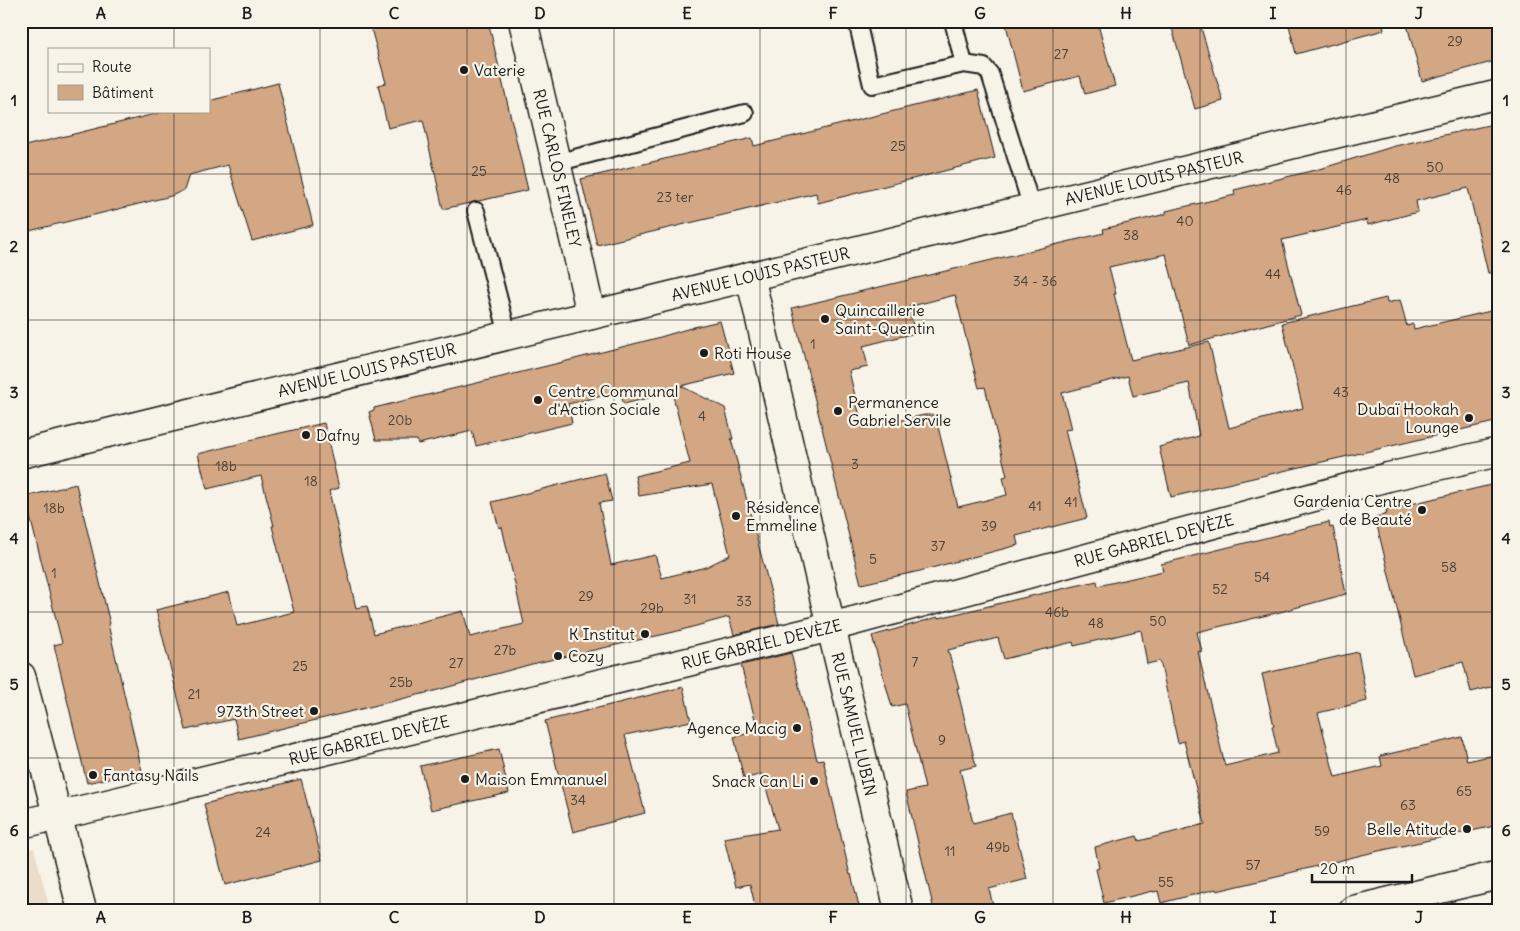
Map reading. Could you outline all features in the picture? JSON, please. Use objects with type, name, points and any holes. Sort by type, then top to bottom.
[{"type":"street","name":"RUE CARLOS FINELEY","points":[[523,21],[591,315]]},
{"type":"street","name":"AVENUE LOUIS PASTEUR","points":[[21,454],[1499,94]]},
{"type":"street","name":"RUE SAMUEL LUBIN","points":[[750,276],[899,910]]},
{"type":"street","name":"RUE GABRIEL DEVÈZE","points":[[21,824],[831,627],[1388,477],[1499,452]]},
{"type":"street","points":[[21,676],[82,910]]},
{"type":"street","points":[[1353,910],[1499,875]]},
{"type":"lane","points":[[857,21],[872,85],[964,64],[984,66],[990,74],[1032,208]]},
{"type":"lane","points":[[953,21],[964,64]]},
{"type":"lane","points":[[556,163],[745,113]]},
{"type":"lane","points":[[476,211],[508,335]]},
{"type":"shaded area","points":[[34,848],[50,910],[21,910],[21,851]]},
{"type":"building","points":[[369,21],[488,21],[528,190],[443,209],[423,120],[388,128],[378,85],[386,83]]},
{"type":"building","points":[[1005,21],[1097,21],[1115,86],[1085,94],[1080,76],[1023,91]]},
{"type":"building","points":[[1170,21],[1199,21],[1223,101],[1195,109]]},
{"type":"building","points":[[1288,21],[1383,21],[1384,30],[1296,54]]},
{"type":"building","points":[[1406,21],[1499,21],[1499,60],[1422,81]]},
{"type":"building","points":[[278,83],[313,225],[252,241],[228,165],[189,175],[184,190],[171,196],[21,233],[21,147],[163,112],[210,112],[210,101]]},
{"type":"building","points":[[978,90],[995,158],[818,203],[816,193],[597,245],[581,179],[752,138],[754,146]]},
{"type":"building","points":[[1493,124],[1495,136],[1499,135],[1499,272],[1488,273],[1468,188],[1416,201],[1418,212],[1368,225],[1367,220],[1282,240],[1301,315],[1189,345],[1166,254],[1109,267],[1131,360],[1209,342],[1229,428],[1303,408],[1282,323],[1386,298],[1387,303],[1400,300],[1407,326],[1413,324],[1414,329],[1499,309],[1499,421],[1171,497],[1159,447],[1199,436],[1189,383],[1133,396],[1128,376],[1062,393],[1071,429],[1065,430],[1087,518],[1016,536],[1018,545],[920,571],[861,584],[792,308],[1104,233],[1103,229],[1166,214],[1166,211],[1235,195],[1234,190],[1323,168],[1395,146]],"holes":[[[955,295],[979,388],[985,387],[1007,476],[1003,477],[1007,495],[958,507],[935,415],[924,415],[863,429],[849,371],[868,367],[863,346],[915,333],[908,307]]]},
{"type":"building","points":[[720,321],[734,373],[681,386],[725,408],[733,439],[731,439],[779,624],[734,635],[729,617],[674,632],[532,664],[434,691],[239,739],[234,719],[186,730],[156,610],[229,592],[237,626],[294,612],[261,476],[207,489],[198,454],[324,423],[339,488],[329,491],[356,608],[367,606],[374,634],[463,611],[470,637],[524,624],[502,527],[499,528],[492,502],[605,473],[612,501],[599,503],[611,565],[655,555],[662,578],[706,567],[730,555],[712,484],[639,496],[635,476],[690,463],[672,392],[624,404],[619,392],[568,404],[572,423],[476,446],[472,431],[418,444],[417,440],[376,440],[369,412],[374,410],[374,408]]},
{"type":"building","points":[[1499,483],[1499,685],[1471,692],[1463,662],[1413,675],[1375,517],[1387,514],[1386,510]]},
{"type":"building","points":[[76,484],[110,624],[108,624],[142,771],[87,783],[54,645],[62,643],[25,497]]},
{"type":"building","points":[[1329,522],[1330,528],[1333,527],[1346,594],[1197,632],[1202,651],[1198,652],[1225,766],[1278,753],[1262,674],[1358,652],[1367,701],[1318,713],[1335,777],[1382,766],[1380,756],[1462,737],[1467,761],[1499,754],[1499,825],[1374,852],[1285,875],[1217,891],[1216,889],[1161,903],[1158,891],[1153,891],[1104,903],[1096,869],[1099,868],[1095,847],[1137,836],[1139,841],[1205,824],[1184,741],[1178,743],[1160,661],[1147,664],[1141,630],[1074,646],[1073,642],[1004,659],[998,638],[948,650],[959,688],[957,688],[976,766],[960,770],[973,823],[1011,813],[1027,879],[989,889],[994,910],[934,910],[906,792],[925,788],[905,704],[892,707],[872,636],[938,617],[1097,581],[1098,586],[1163,571],[1161,564]]},
{"type":"building","points":[[791,653],[817,760],[823,759],[860,910],[756,910],[750,884],[736,887],[724,838],[778,829],[762,774],[744,779],[734,737],[758,731],[741,665]]},
{"type":"building","points":[[683,687],[691,721],[625,735],[645,813],[573,832],[545,721]]},
{"type":"building","name":"Maison Emmanuel","points":[[499,749],[509,793],[431,810],[420,766]]},
{"type":"building","points":[[301,779],[322,860],[225,885],[204,804]]},
{"type":"place","name":"Vaterie","points":[[464,70]]},
{"type":"place","name":"Quincaillerie Saint-Quentin","points":[[825,319]]},
{"type":"place","name":"Roti House","points":[[704,353]]},
{"type":"place","name":"Centre Communal d'Action Sociale","points":[[538,400]]},
{"type":"place","name":"Permanence Gabriel Servile","points":[[838,411]]},
{"type":"place","name":"Dubaï Hookah Lounge","points":[[1469,418]]},
{"type":"place","name":"Dafny","points":[[306,435]]},
{"type":"place","name":"Gardenia Centre de Beauté","points":[[1422,510]]},
{"type":"place","name":"Résidence Emmeline","points":[[736,516]]},
{"type":"place","name":"K Institut","points":[[645,634]]},
{"type":"place","name":"Cozy","points":[[558,656]]},
{"type":"place","name":"973th Street","points":[[314,711]]},
{"type":"place","name":"Agence Macig","points":[[797,728]]},
{"type":"place","name":"Fantasy Nails","points":[[93,775]]},
{"type":"place","name":"Maison Emmanuel","points":[[465,779]]},
{"type":"place","name":"Snack Can Li","points":[[814,781]]},
{"type":"place","name":"Belle Atitude","points":[[1467,829]]}]
